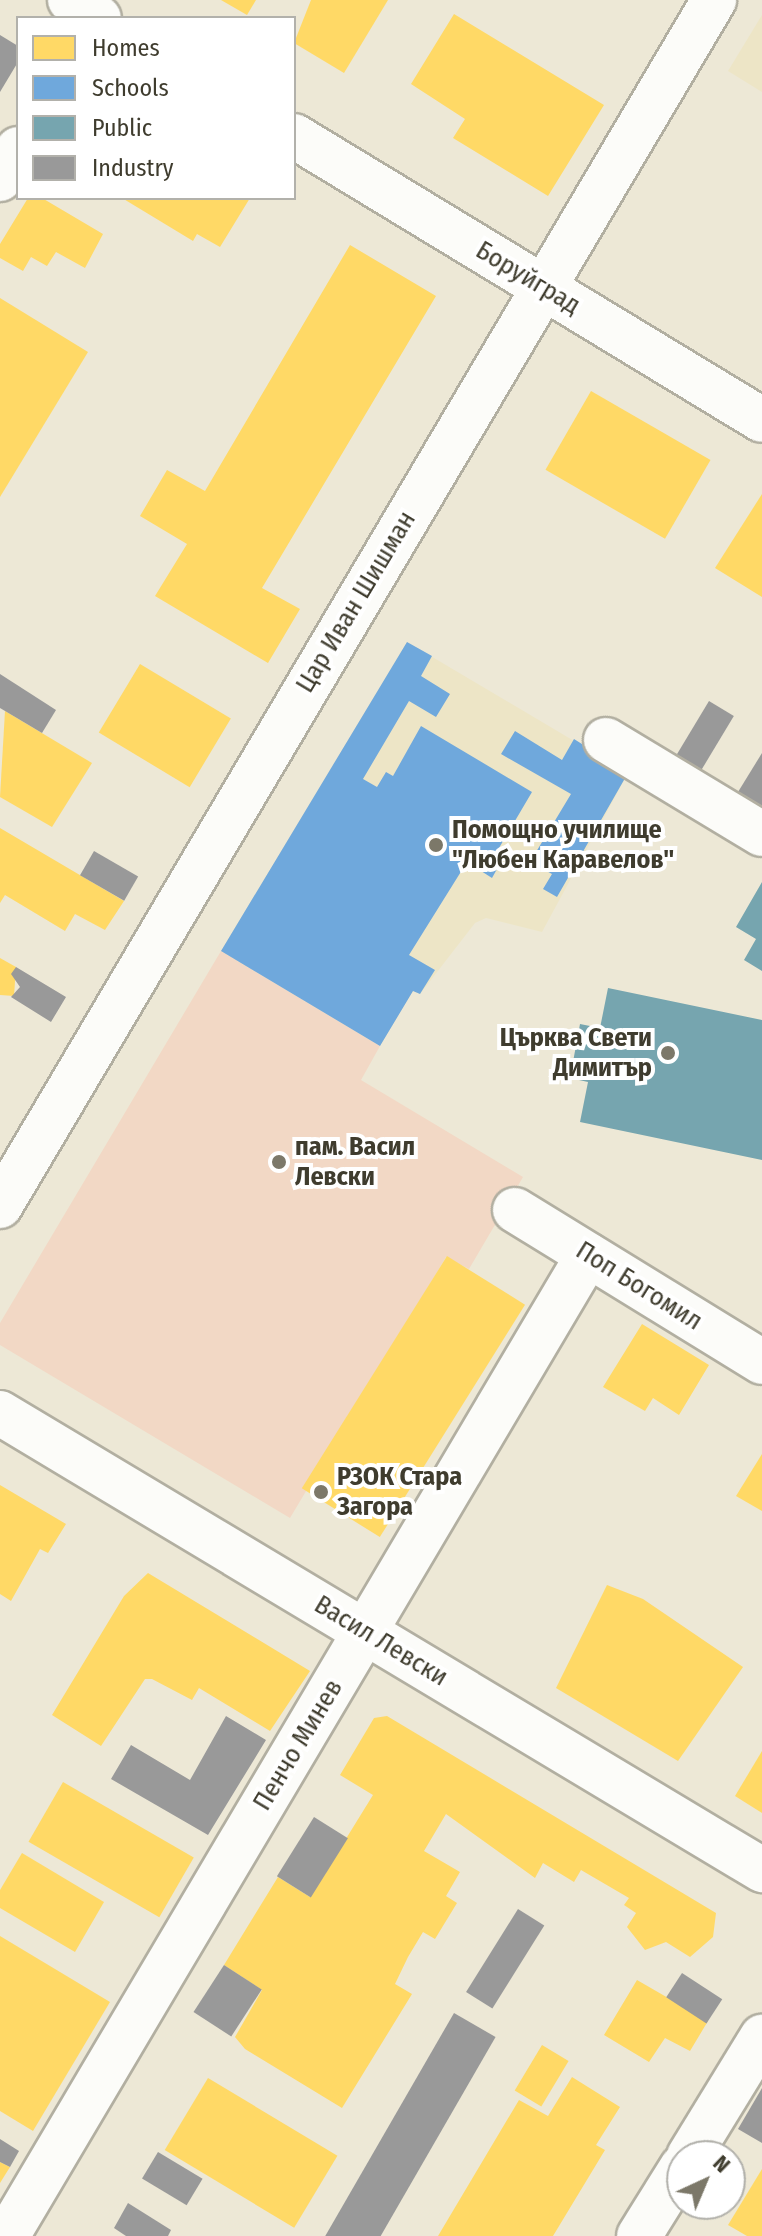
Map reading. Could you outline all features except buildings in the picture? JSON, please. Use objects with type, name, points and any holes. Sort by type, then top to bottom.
[{"type":"street","name":"Цар Иван Шишман","points":[[0,1206],[714,0]]},
{"type":"street","name":"Боруйград","points":[[296,137],[762,420]]},
{"type":"street","points":[[0,179],[16,152]]},
{"type":"street","points":[[606,740],[762,834]]},
{"type":"street","name":"Поп Богомил","points":[[515,1210],[762,1362]]},
{"type":"street","name":"Пенчо Минев","points":[[7,2236],[588,1255]]},
{"type":"street","name":"Васил Левски","points":[[0,1413],[762,1870]]},
{"type":"street","points":[[699,2140],[762,2037]]},
{"type":"street","points":[[639,2236],[666,2193]]},
{"type":"shaded area","points":[[762,15],[762,92],[728,71]]},
{"type":"shaded area","name":"Помощно училище \"Любен Каравелов\"","points":[[407,642],[628,773],[542,932],[486,918],[475,923],[420,994],[413,991],[380,1046],[221,951]]},
{"type":"shaded area","points":[[221,951],[380,1046],[361,1080],[523,1177],[469,1269],[446,1257],[290,1518],[0,1345],[0,1323]]},
{"type":"place","name":"Помощно училище \"Любен Каравелов\"","points":[[436,845]]},
{"type":"place","name":"Църква Свети Димитър","points":[[668,1053]]},
{"type":"place","name":"пам. Васил Левски","points":[[279,1162]]},
{"type":"place","name":"РЗОК Стара Загора","points":[[321,1492]]}]
